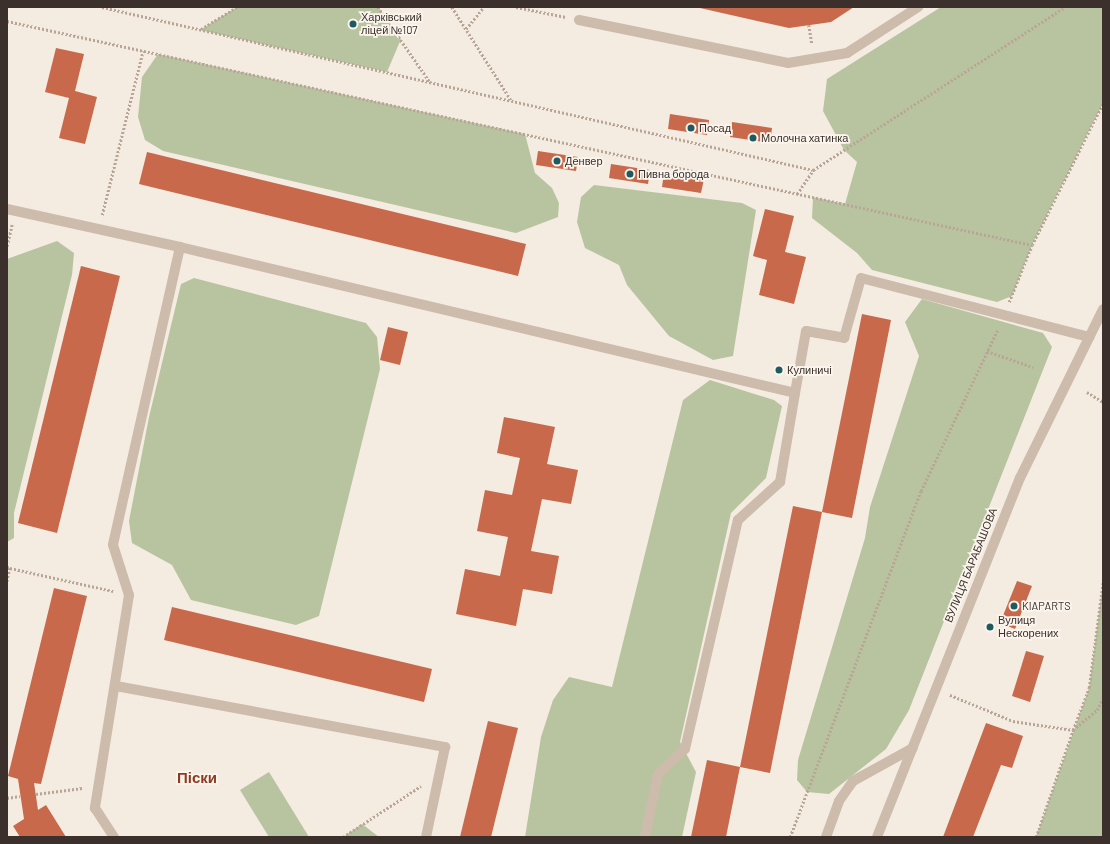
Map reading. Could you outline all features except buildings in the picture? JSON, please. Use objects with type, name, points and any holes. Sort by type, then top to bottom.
[{"type":"street","points":[[578,20],[788,63],[847,53],[918,7]]},
{"type":"street","points":[[11,210],[180,247],[795,393]]},
{"type":"street","points":[[114,837],[95,808],[116,686],[129,595],[112,545],[180,247]]},
{"type":"street","points":[[645,837],[658,774],[685,749],[738,520],[780,482],[806,331],[844,338],[861,278],[1005,312],[1089,337]]},
{"type":"street","name":"ВУЛИЦЯ БАРАБАШОВА","points":[[877,837],[1020,478],[1103,309]]},
{"type":"street","points":[[116,686],[445,747],[426,837]]},
{"type":"street","points":[[826,837],[839,800],[853,781],[913,748]]},
{"type":"path","points":[[102,7],[813,170]]},
{"type":"path","points":[[200,30],[237,7]]},
{"type":"path","points":[[378,7],[431,82]]},
{"type":"path","points":[[452,7],[511,101]]},
{"type":"path","points":[[466,29],[484,7]]},
{"type":"path","points":[[516,7],[578,20]]},
{"type":"path","points":[[797,194],[813,170],[1065,7]]},
{"type":"path","points":[[7,21],[1032,245]]},
{"type":"path","points":[[808,25],[815,58]]},
{"type":"path","points":[[98,229],[143,51]]},
{"type":"path","points":[[790,837],[921,491],[1005,312],[1032,245],[1103,103]]},
{"type":"path","points":[[7,246],[11,210]]},
{"type":"path","points":[[987,351],[1033,367]]},
{"type":"path","points":[[1087,392],[1103,402]]},
{"type":"path","points":[[7,582],[8,567],[129,595]]},
{"type":"path","points":[[1036,837],[1088,688],[1103,582]]},
{"type":"path","points":[[935,689],[1013,721],[1073,730],[1097,710],[1103,698]]},
{"type":"path","points":[[343,837],[439,774]]},
{"type":"path","points":[[36,794],[98,786]]},
{"type":"path","points":[[7,798],[20,796]]},
{"type":"green space","points":[[237,7],[378,7],[401,39],[387,72],[200,30]]},
{"type":"green space","points":[[941,7],[1103,7],[1103,103],[1032,245],[1012,296],[997,302],[872,270],[857,253],[812,218],[813,197],[845,204],[857,162],[844,150],[823,111],[827,79]]},
{"type":"green space","points":[[158,54],[525,134],[535,173],[552,188],[559,203],[558,217],[516,233],[163,151],[145,140],[138,117],[142,77]]},
{"type":"green space","points":[[594,185],[742,203],[756,210],[733,356],[713,360],[669,336],[627,285],[619,265],[585,248],[577,222],[581,197]]},
{"type":"green space","points":[[57,241],[74,253],[72,275],[14,513],[14,538],[7,542],[7,259]]},
{"type":"green space","points":[[194,278],[366,323],[377,337],[380,369],[319,616],[296,625],[191,600],[172,565],[132,543],[129,521],[149,417],[181,284]]},
{"type":"green space","points":[[922,299],[1043,333],[1052,347],[909,710],[886,749],[829,794],[807,792],[797,780],[798,760],[865,538],[870,507],[919,356],[905,322]]},
{"type":"green space","points":[[710,380],[774,400],[782,406],[766,478],[731,513],[680,742],[696,772],[682,837],[525,837],[541,737],[553,700],[569,677],[612,687],[683,400]]},
{"type":"green space","points":[[1103,582],[1103,837],[1036,837],[1089,688]]},
{"type":"green space","points":[[269,772],[309,837],[269,837],[240,790]]},
{"type":"green space","points":[[362,824],[379,837],[343,837]]},
{"type":"place","name":"Харківський ліцей №107","points":[[353,24]]},
{"type":"place","name":"Посад","points":[[691,128]]},
{"type":"place","name":"Молочна хатинка","points":[[753,138]]},
{"type":"place","name":"Денвер","points":[[557,161]]},
{"type":"place","name":"Пивна борода","points":[[630,174]]},
{"type":"place","name":"Кулиничі","points":[[779,370]]},
{"type":"place","name":"KIAPARTS","points":[[1014,606]]},
{"type":"place","name":"Вулиця Нескорених","points":[[990,627]]},
{"type":"district","name":"Піски","points":[[197,778]]}]
